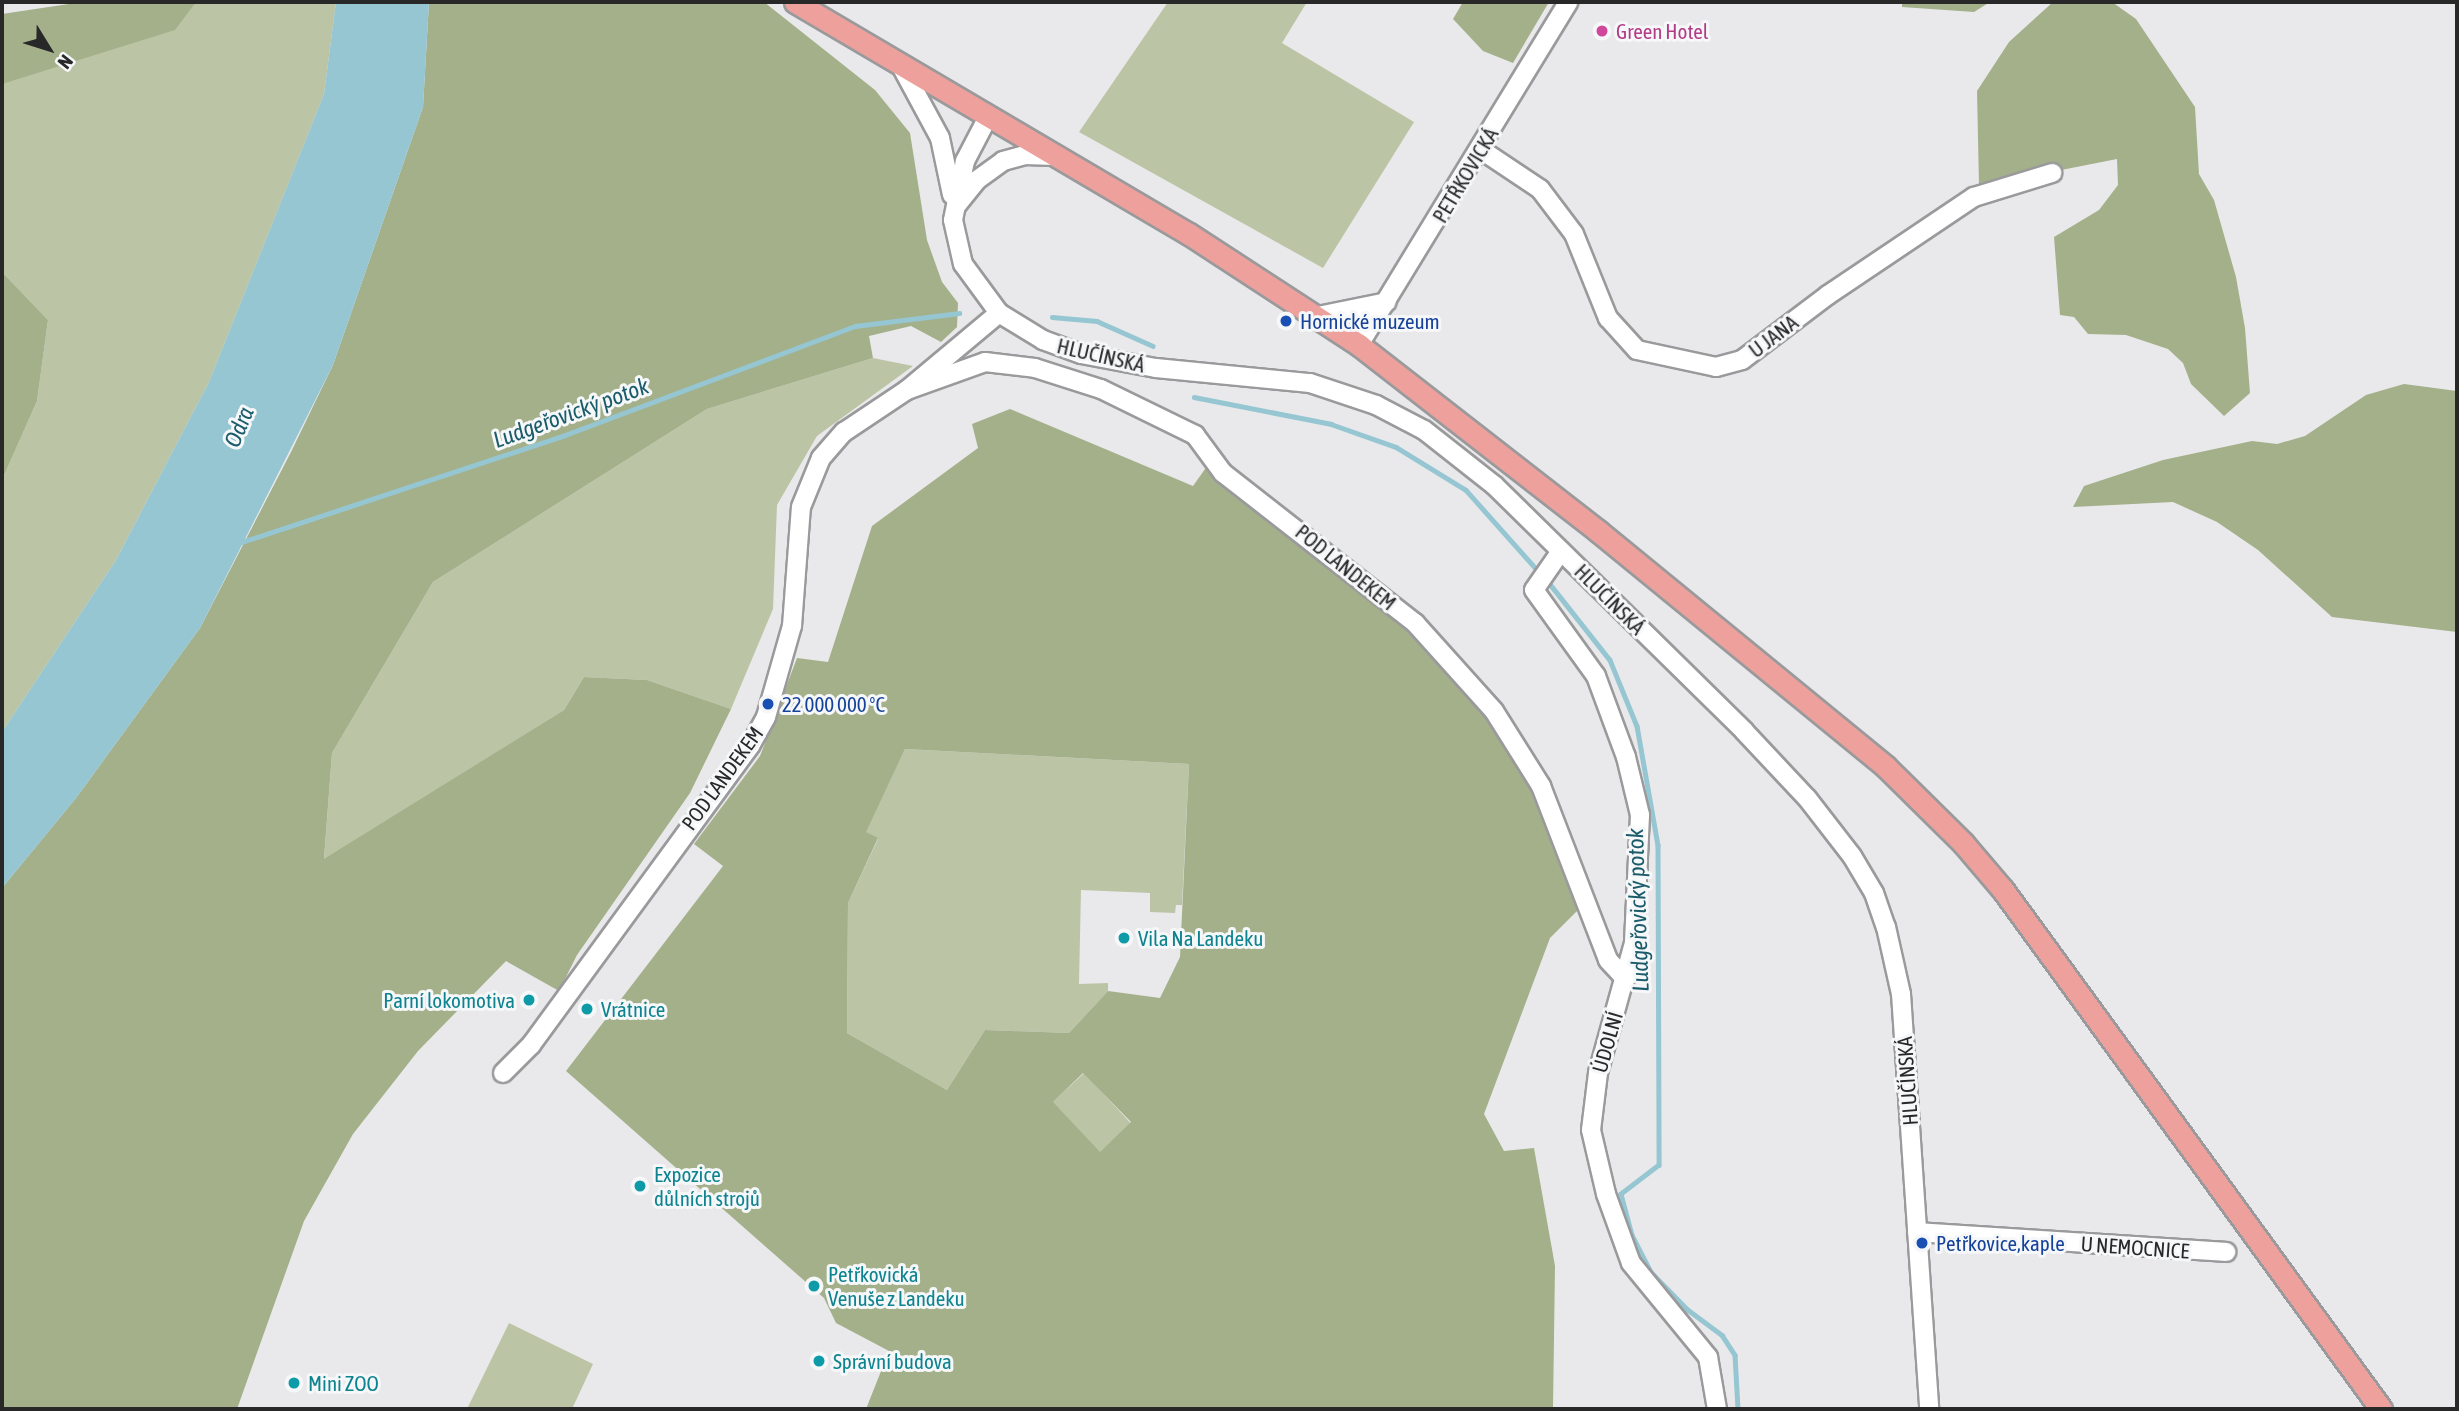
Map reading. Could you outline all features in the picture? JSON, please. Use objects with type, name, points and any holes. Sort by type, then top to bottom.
[{"type":"main road","points":[[795,2],[1056,156],[1318,316],[1359,345],[1772,671],[1885,766],[1963,843],[2011,901],[2381,1409]]},
{"type":"street","name":"PETŘKOVICKÁ","points":[[1359,345],[1568,2]]},
{"type":"street","points":[[900,64],[940,138],[953,209]]},
{"type":"street","name":"HLUČÍNSKÁ","points":[[988,117],[965,161],[953,209],[953,231],[963,264],[999,313],[1043,341],[1081,354],[1156,368],[1299,381],[1376,405],[1459,454],[1561,551],[1807,798],[1874,893],[1901,994],[1928,1409]]},
{"type":"street","name":"U JANA","points":[[1480,149],[1516,169],[1546,198],[1574,234],[1608,318],[1637,350],[1716,367],[1742,360],[1828,295],[1974,197],[2052,173]]},
{"type":"street","points":[[953,209],[977,180],[1003,161],[1025,155],[1056,156]]},
{"type":"street","points":[[1318,316],[1387,302]]},
{"type":"street","name":"POD LANDEKEM","points":[[503,1073],[531,1045],[750,746],[766,717],[792,626],[801,507],[821,458],[844,432],[907,390],[999,313]]},
{"type":"street","name":"POD LANDEKEM","points":[[907,390],[985,362],[1035,368],[1101,389],[1195,435],[1223,473],[1415,623],[1494,711],[1541,786],[1608,960],[1626,979]]},
{"type":"street","name":"ÚDOLNÍ","points":[[1561,551],[1534,590],[1597,676],[1637,796],[1638,891],[1626,979],[1598,1073],[1591,1116],[1597,1162],[1631,1263],[1708,1357],[1717,1409]]},
{"type":"street","name":"U NEMOCNICE","points":[[1917,1232],[2226,1252]]},
{"type":"green space","points":[[82,2],[196,2],[175,30],[2,84],[2,14]]},
{"type":"green space","points":[[195,2],[336,2],[324,94],[209,382],[116,560],[2,732],[2,480],[37,401],[48,320],[2,272],[2,84]]},
{"type":"green space","points":[[429,2],[764,2],[875,90],[910,133],[927,240],[942,282],[958,303],[957,327],[941,342],[911,326],[869,336],[873,358],[707,409],[433,582],[332,753],[324,859],[564,710],[584,677],[647,680],[731,709],[690,793],[577,955],[559,991],[506,961],[418,1051],[353,1134],[304,1221],[237,1409],[2,1409],[2,888],[76,798],[200,628],[333,365],[423,107]]},
{"type":"green space","points":[[1168,2],[1307,2],[1282,43],[1414,122],[1323,268],[1079,132]]},
{"type":"green space","points":[[1463,2],[1549,2],[1513,63],[1483,51],[1453,19]]},
{"type":"green space","points":[[1902,2],[1990,2],[1974,12],[1902,7]]},
{"type":"green space","points":[[2053,2],[2112,2],[2136,19],[2195,107],[2199,174],[2214,200],[2236,277],[2245,328],[2250,393],[2224,416],[2191,384],[2183,363],[2168,349],[2126,335],[2088,334],[2074,317],[2060,315],[2054,237],[2099,210],[2118,185],[2117,159],[1979,186],[1977,91],[2009,42]]},
{"type":"green space","points":[[2,272],[48,320],[37,401],[2,480]]},
{"type":"green space","points":[[873,358],[913,366],[817,436],[777,505],[773,609],[731,709],[647,680],[584,677],[564,710],[324,860],[332,753],[433,582],[707,409]]},
{"type":"green space","points":[[2404,384],[2457,391],[2457,632],[2332,617],[2258,550],[2217,522],[2173,502],[2073,507],[2084,486],[2163,460],[2252,441],[2277,444],[2305,436],[2366,395]]},
{"type":"green space","points":[[1010,409],[1193,486],[1210,462],[1412,627],[1492,717],[1536,791],[1582,906],[1550,938],[1484,1114],[1504,1151],[1534,1148],[1555,1266],[1553,1409],[866,1409],[889,1351],[836,1323],[824,1298],[566,1071],[723,866],[694,844],[760,756],[797,658],[828,662],[872,526],[978,448],[972,424]],"holes":[[[905,749],[1189,764],[1180,957],[1160,998],[1108,991],[1069,1033],[985,1030],[947,1090],[847,1033],[848,903],[878,838],[866,832]],[[1083,1073],[1131,1122],[1100,1152],[1053,1102]]]},
{"type":"green space","points":[[905,749],[1189,764],[1182,905],[1176,905],[1175,913],[1150,912],[1150,893],[1081,890],[1079,984],[1108,983],[1108,991],[1069,1033],[985,1030],[947,1090],[847,1033],[848,903],[878,839],[865,832]]},
{"type":"green space","points":[[1084,1073],[1131,1123],[1100,1153],[1053,1102]]},
{"type":"green space","points":[[509,1323],[593,1364],[572,1409],[467,1409]]},
{"type":"water","name":"Odra","points":[[336,2],[429,2],[423,107],[333,365],[200,628],[76,798],[2,888],[2,732],[116,560],[209,382],[324,94]]},
{"type":"waterway","name":"Ludgeřovický potok","points":[[239,543],[565,435],[855,326],[959,313]]},
{"type":"waterway","name":"Ludgeřovický potok","points":[[1052,317],[1097,321],[1153,346]]},
{"type":"waterway","name":"Ludgeřovický potok","points":[[1194,397],[1331,424],[1396,447],[1466,490],[1540,573]]},
{"type":"waterway","name":"Ludgeřovický potok","points":[[1546,579],[1610,660],[1637,726],[1658,845],[1659,1165],[1621,1194],[1632,1235],[1651,1272],[1687,1309],[1722,1335],[1735,1355],[1738,1409]]},
{"type":"place","name":"Green Hotel","points":[[1602,31]]},
{"type":"place","name":"Hornické muzeum","points":[[1286,321]]},
{"type":"place","name":"22 000 000 °C","points":[[768,704]]},
{"type":"place","name":"Vila Na Landeku","points":[[1124,938]]},
{"type":"place","name":"Parní lokomotiva","points":[[529,1000]]},
{"type":"place","name":"Vrátnice","points":[[587,1009]]},
{"type":"place","name":"Expozice důlních strojů","points":[[640,1186]]},
{"type":"place","name":"Petřkovice,kaple","points":[[1922,1243]]},
{"type":"place","name":"Petřkovická Venuše z Landeku","points":[[814,1286]]},
{"type":"place","name":"Správní budova","points":[[819,1361]]},
{"type":"place","name":"Mini ZOO","points":[[294,1383]]}]
